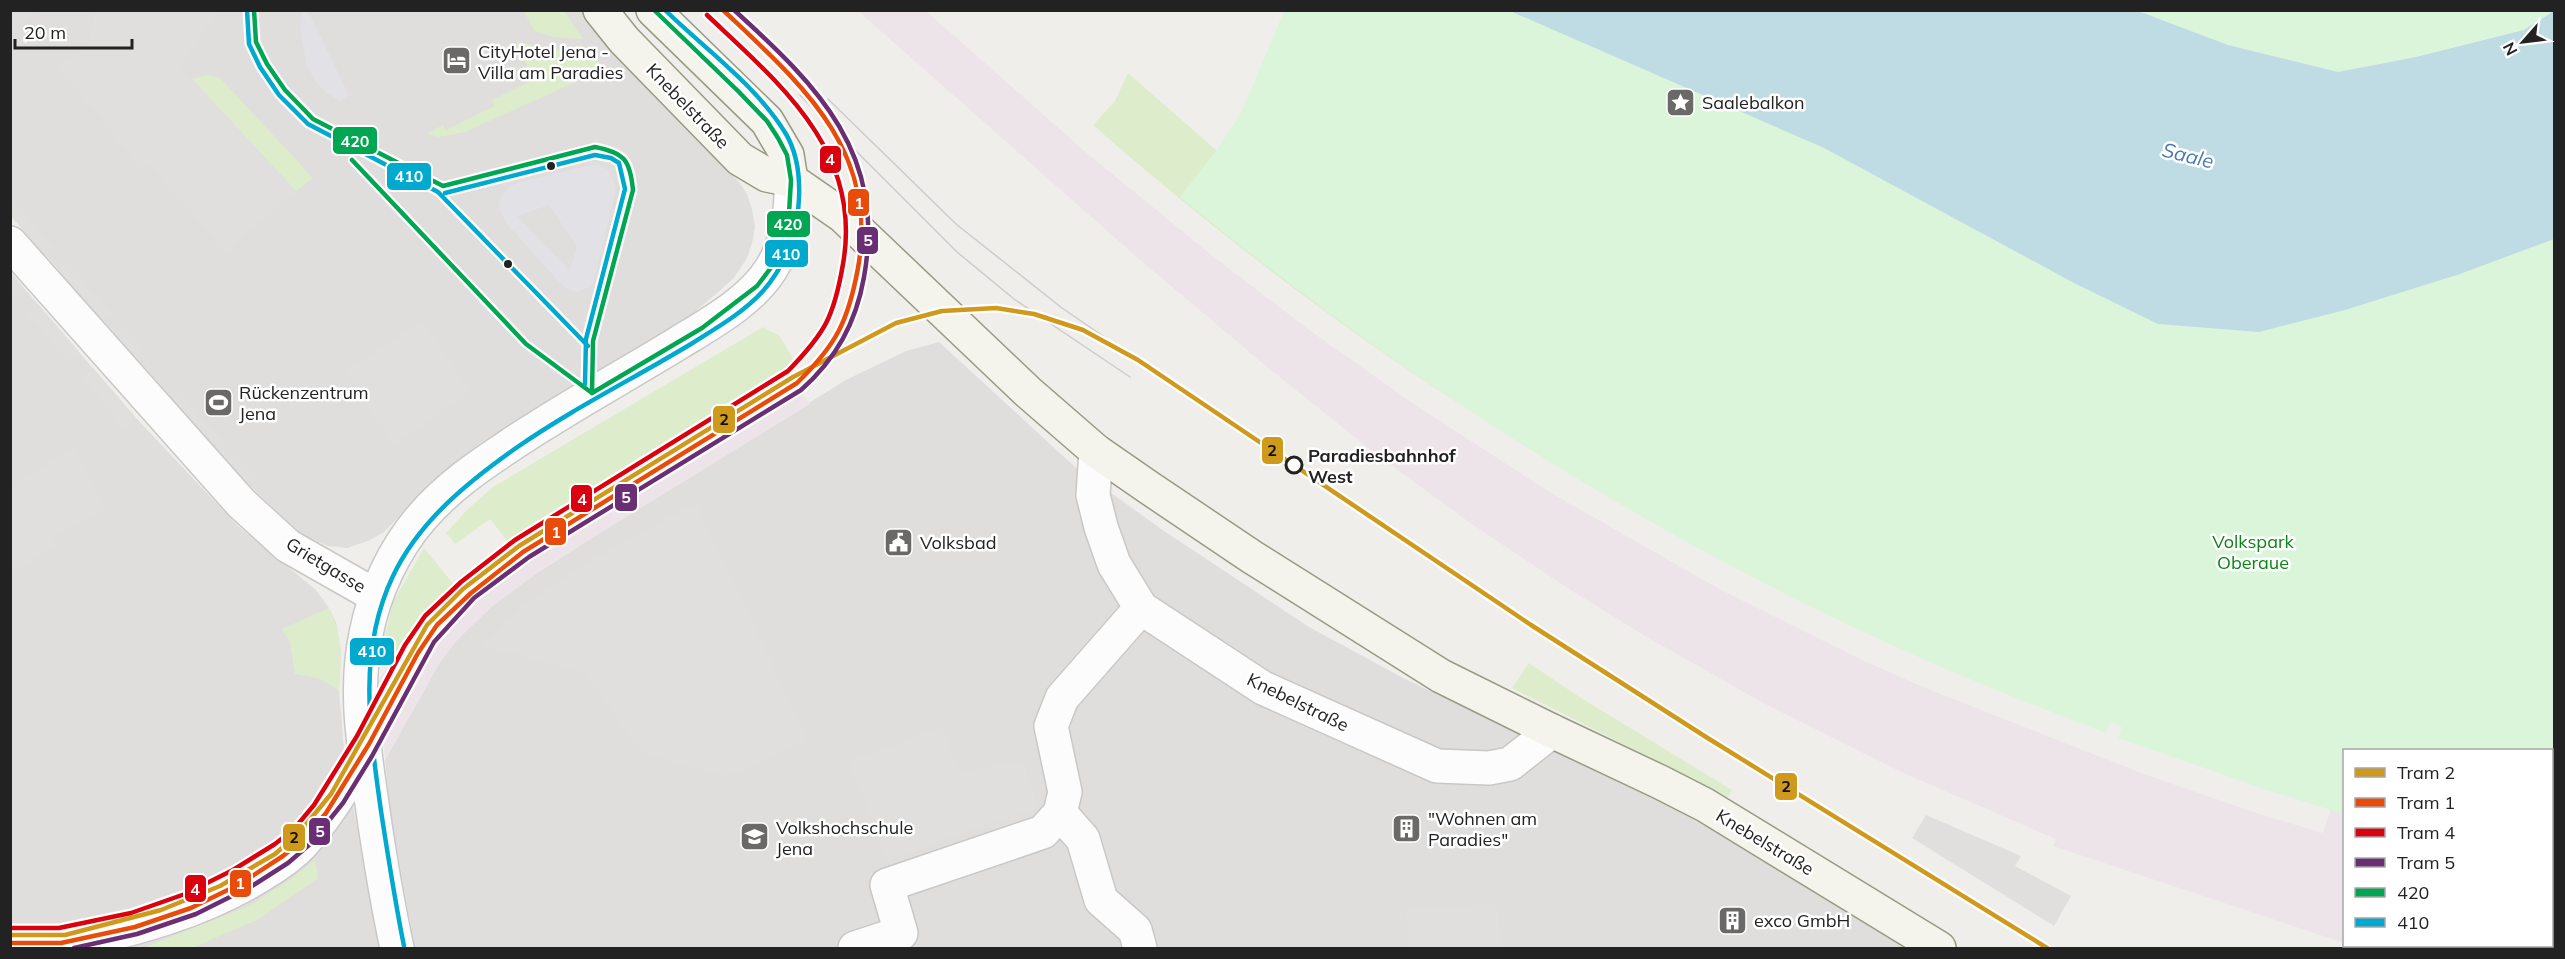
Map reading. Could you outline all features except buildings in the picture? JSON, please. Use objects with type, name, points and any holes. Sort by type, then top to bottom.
[{"type":"main road","name":"Knebelstraße","points":[[600,10],[624,40],[740,159],[767,175],[791,180],[843,216],[1028,392],[1096,451],[1252,557],[1441,676],[1660,782],[1704,806],[1939,948]]},
{"type":"main road","points":[[653,10],[767,121],[787,154],[791,180]]},
{"type":"street","points":[[376,596],[388,569],[421,518],[445,493],[472,471],[555,415],[702,328],[757,286],[771,269],[788,230],[791,180]]},
{"type":"street","name":"Grietgasse","points":[[10,243],[241,503],[288,546],[376,596],[366,633],[359,693],[365,754],[383,875],[397,948]]},
{"type":"street","name":"Knebelstraße","points":[[1096,451],[1093,495],[1101,527],[1114,564],[1141,608],[1263,688],[1437,766],[1489,768],[1510,764],[1552,731]]},
{"type":"street","points":[[855,948],[901,933],[887,885],[1042,832],[1060,813],[1065,792],[1051,726],[1062,698],[1141,608]]},
{"type":"street","points":[[63,946],[188,912],[236,890],[282,862],[301,846],[323,818],[365,754]]},
{"type":"street","points":[[1060,813],[1083,839],[1101,900],[1135,930],[1140,948]]},
{"type":"shaded area","points":[[11,10],[39,10],[39,11],[11,34]]},
{"type":"shaded area","points":[[10,11],[582,11],[605,42],[654,96],[739,182],[747,194],[752,209],[755,227],[752,243],[747,258],[733,279],[680,325],[482,442],[434,481],[384,532],[368,541],[347,548],[328,546],[302,535],[248,484],[11,216]]},
{"type":"shaded area","points":[[95,11],[217,11],[181,67],[296,191],[225,253],[149,164],[142,169],[58,68],[89,43]]},
{"type":"shaded area","points":[[858,11],[926,11],[1089,155],[1214,257],[1312,332],[1411,402],[1551,493],[1719,589],[1860,659],[1928,689],[2144,774],[2262,815],[2323,833],[2331,809],[2343,814],[2343,943],[2053,846],[2056,839],[1901,772],[1765,704],[1645,636],[1470,523],[1372,451],[1140,260]]},
{"type":"shaded area","points":[[303,12],[310,15],[346,89],[348,95],[341,102],[324,91],[315,81],[307,66],[300,31]]},
{"type":"shaded area","points":[[592,165],[602,166],[608,170],[615,185],[615,193],[594,282],[590,287],[577,292],[571,291],[559,282],[507,224],[499,209],[499,201],[508,188],[517,183]],"holes":[[[549,205],[577,247],[571,267],[568,269],[517,216]]]},
{"type":"shaded area","points":[[11,198],[54,248],[45,256],[11,216]]},
{"type":"shaded area","points":[[67,262],[111,313],[102,321],[58,271]]},
{"type":"shaded area","points":[[10,272],[136,418],[238,526],[316,590],[329,608],[336,622],[341,651],[339,690],[345,762],[379,948],[11,948]]},
{"type":"shaded area","points":[[11,272],[26,291],[16,300],[11,294]]},
{"type":"shaded area","points":[[38,304],[81,354],[70,363],[27,313]]},
{"type":"shaded area","points":[[421,321],[470,392],[393,444],[345,372]]},
{"type":"shaded area","points":[[122,326],[143,350],[134,357],[113,334]]},
{"type":"shaded area","points":[[939,342],[1075,467],[1164,531],[1309,627],[1405,679],[1640,791],[1709,828],[1908,948],[415,948],[391,818],[385,760],[440,662],[456,641],[490,608],[526,580],[639,508],[846,380],[906,351]]},
{"type":"shaded area","points":[[93,368],[136,418],[125,428],[82,378]]},
{"type":"shaded area","points":[[783,371],[810,404],[548,565],[490,608],[456,641],[440,662],[385,760],[378,682],[405,636],[427,610],[509,543]]},
{"type":"shaded area","points":[[177,389],[226,443],[217,451],[168,396]]},
{"type":"shaded area","points":[[74,449],[106,508],[52,539],[55,546],[11,572],[11,485]]},
{"type":"shaded area","points":[[236,454],[257,476],[248,484],[227,462]]},
{"type":"shaded area","points":[[696,504],[808,740],[726,777],[643,753],[585,673],[483,646],[521,608],[577,570],[633,536]]},
{"type":"shaded area","points":[[943,727],[959,772],[1022,761],[1037,807],[887,860],[850,761]]},
{"type":"shaded area","points":[[1926,815],[2021,856],[2015,866],[2071,896],[2054,926],[1912,838]]},
{"type":"shaded area","points":[[2554,868],[2554,948],[2358,947],[2553,947]]},
{"type":"shaded area","points":[[1497,903],[1501,948],[1409,948],[1406,911]]},
{"type":"green space","name":"Volkspark Oberaue","points":[[1510,10],[1824,148],[2074,283],[2158,324],[2259,332],[2345,310],[2460,274],[2554,239],[2554,868],[2553,749],[2343,749],[2343,814],[2270,791],[2118,738],[2122,727],[2111,722],[2106,733],[1959,675],[1779,591],[1600,492],[1426,382],[1260,261],[1180,197],[1216,151],[1242,111],[1284,11]]},
{"type":"green space","points":[[2554,10],[2524,30],[2416,57],[2338,72],[2228,45],[2138,11]]},
{"type":"green space","points":[[524,11],[564,11],[583,39],[554,37],[534,31]]},
{"type":"green space","points":[[516,42],[556,50],[590,51],[608,74],[604,79],[587,77],[465,132],[439,137],[426,134],[443,125],[446,130],[494,106],[492,100],[534,80]]},
{"type":"green space","points":[[1128,73],[1216,150],[1461,405],[1365,340],[1272,272],[1181,200],[1093,125],[1115,101]]},
{"type":"green space","points":[[207,75],[220,78],[313,178],[296,191],[192,79]]},
{"type":"green space","points":[[763,327],[780,336],[794,361],[783,371],[509,543],[490,519],[455,544],[446,533],[493,487]]},
{"type":"green space","points":[[424,548],[455,586],[420,620],[392,660],[381,655],[393,602]]},
{"type":"green space","points":[[329,608],[340,648],[339,690],[318,678],[295,674],[290,642],[282,629]]},
{"type":"green space","points":[[1529,663],[1581,698],[1732,790],[1728,797],[1512,688]]},
{"type":"green space","points":[[315,860],[318,878],[259,919],[192,948],[143,948],[249,906],[291,879]]},
{"type":"water","name":"Saale","points":[[1510,11],[2138,11],[2228,45],[2338,72],[2416,57],[2524,30],[2554,11],[2554,239],[2460,274],[2345,310],[2259,332],[2158,324],[2074,283],[1824,148]]},
{"type":"tunnel","points":[[10,946],[63,946]]},
{"type":"tram line","name":"1","points":[[10,943],[61,943],[135,927],[191,908],[240,884],[283,856],[304,839],[326,813],[369,744],[418,653],[437,625],[471,593],[523,552],[797,383],[822,357],[845,318],[858,268],[861,226],[857,188],[845,154],[828,122],[806,93],[780,65],[723,10]]},
{"type":"tram line","name":"5","points":[[74,948],[137,934],[196,914],[252,886],[288,863],[309,845],[343,803],[372,756],[434,642],[474,598],[529,557],[801,390],[834,353],[856,310],[864,277],[868,233],[865,194],[855,159],[839,126],[818,96],[793,67],[734,10]]},
{"type":"tram line","name":"4","points":[[10,928],[59,928],[131,913],[185,894],[233,870],[275,844],[294,829],[314,805],[357,736],[405,645],[425,616],[461,582],[515,540],[788,371],[811,346],[831,311],[843,264],[846,224],[840,187],[828,154],[810,123],[762,67],[707,15]]},
{"type":"tram line","points":[[800,95],[957,252],[1014,299],[1130,377]]},
{"type":"tram line","points":[[828,99],[956,224],[1062,308],[1138,360]]},
{"type":"tram line","name":"2","points":[[10,935],[65,935],[161,910],[220,886],[275,854],[299,833],[331,794],[427,625],[463,589],[519,546],[793,377],[896,323],[942,311],[996,308],[1034,314],[1083,330],[1138,360],[1531,625],[1706,737],[2047,948]]},
{"type":"transit line","name":"410","points":[[247,10],[249,44],[260,67],[279,95],[308,124],[438,192],[588,346]]},
{"type":"transit line","name":"420","points":[[254,10],[256,42],[267,64],[285,90],[313,119],[443,186],[595,147],[613,152],[624,160],[630,171],[633,190],[593,341],[592,393]]},
{"type":"transit line","name":"420","points":[[592,393],[702,328],[757,286],[770,269],[788,230],[791,180],[787,155],[778,138],[767,121],[738,91],[654,10]]},
{"type":"transit line","name":"410","points":[[404,946],[373,752],[369,692],[374,633],[393,576],[416,538],[431,520],[463,489],[498,461],[559,420],[691,344],[747,306],[771,281],[784,259],[793,235],[798,210],[799,181],[790,141],[774,116],[746,84],[665,10]]},
{"type":"transit line","name":"410","points":[[445,193],[595,155],[611,158],[619,163],[625,189],[586,339],[585,384]]},
{"type":"transit line","name":"420","points":[[352,160],[526,344],[592,393]]},
{"type":"place","name":"CityHotel Jena - Villa am Paradies","points":[[457,61]]},
{"type":"place","name":"Saalebalkon","points":[[1681,102]]},
{"type":"place","name":"Rückenzentrum Jena","points":[[218,402]]},
{"type":"place","name":"Paradiesbahnhof West","points":[[1294,465]]},
{"type":"place","name":"Volksbad","points":[[899,542]]},
{"type":"place","name":"\"Wohnen am Paradies\"","points":[[1407,828]]},
{"type":"place","name":"Volkshochschule Jena","points":[[755,837]]},
{"type":"place","name":"exco GmbH","points":[[1733,920]]}]
